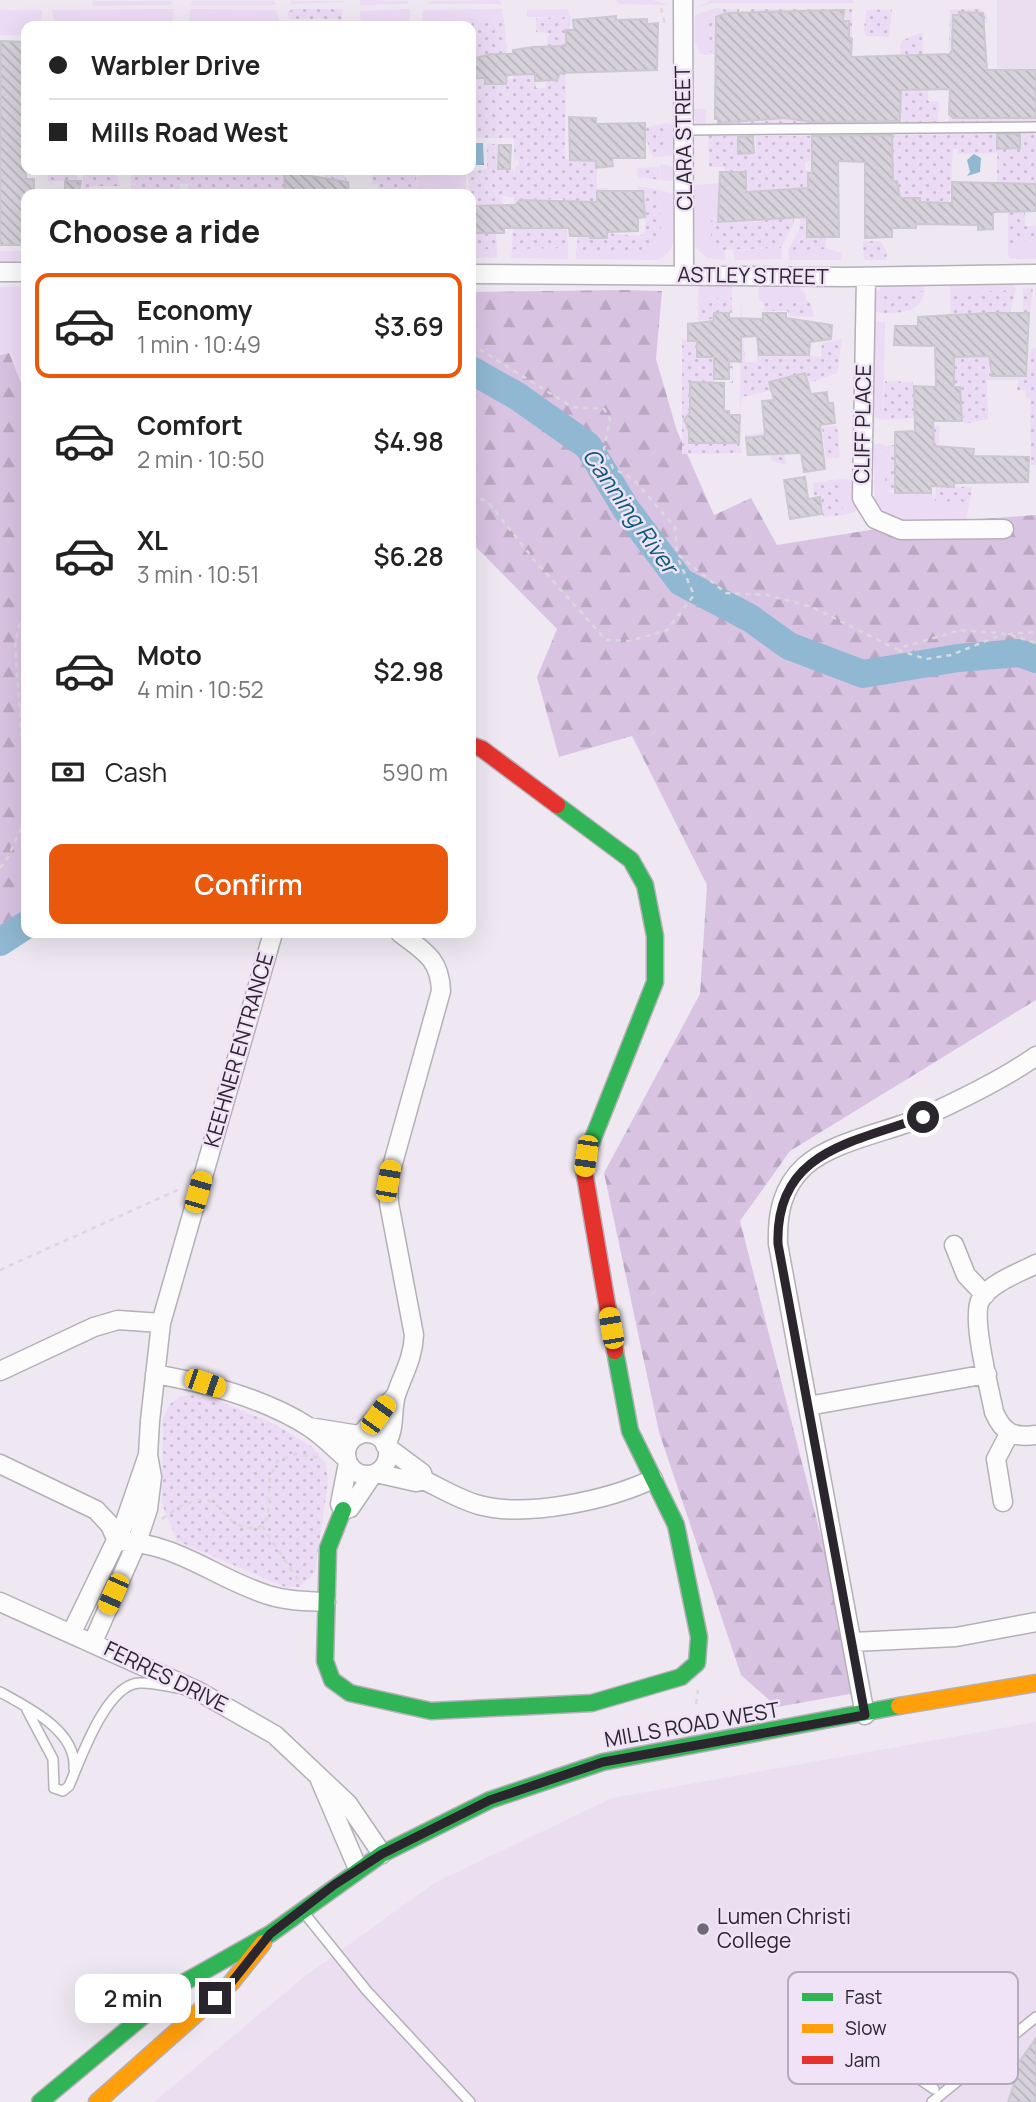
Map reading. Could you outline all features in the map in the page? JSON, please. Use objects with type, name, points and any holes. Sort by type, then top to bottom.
[{"type":"street","name":"CLARA STREET","points":[[682,0],[684,275]]},
{"type":"street","points":[[0,272],[21,272]]},
{"type":"street","name":"ASTLEY STREET","points":[[476,274],[866,277],[1036,274]]},
{"type":"street","name":"CLIFF PLACE","points":[[866,277],[862,498],[875,519],[901,530],[1004,529]]},
{"type":"street","points":[[407,938],[429,955],[440,972],[441,991],[388,1181],[389,1203],[414,1335],[409,1368],[396,1395],[348,1445],[340,1504],[343,1510],[328,1548],[325,1661],[336,1685],[350,1693],[431,1711],[592,1703],[681,1677],[696,1662],[699,1637],[676,1524],[630,1431],[583,1173],[586,1156],[655,982],[658,956],[643,879],[631,860],[482,749],[476,747]]},
{"type":"street","name":"KEEHNER ENTRANCE","points":[[72,1632],[117,1541],[148,1455],[161,1323],[273,938]]},
{"type":"street","points":[[865,1715],[778,1244],[777,1217],[786,1191],[806,1166],[833,1150],[923,1117],[1036,1056]]},
{"type":"street","points":[[954,1245],[966,1275],[985,1295]]},
{"type":"street","points":[[1036,1264],[985,1295],[979,1304],[977,1316],[994,1412],[999,1425],[1009,1434],[1022,1437],[1036,1435]]},
{"type":"street","points":[[0,1371],[94,1326],[118,1320],[161,1323]]},
{"type":"street","points":[[155,1374],[205,1383],[235,1393],[309,1427],[378,1436],[386,1446],[422,1473],[424,1480]]},
{"type":"street","points":[[808,1406],[987,1374]]},
{"type":"street","points":[[343,1510],[350,1508],[375,1473],[385,1464],[396,1395]]},
{"type":"street","points":[[309,1427],[358,1473],[375,1473],[415,1482],[424,1480],[480,1506],[507,1509],[583,1503],[629,1490],[653,1479]]},
{"type":"street","points":[[1003,1502],[996,1459],[1009,1434]]},
{"type":"street","name":"KEEHNER ENTRANCE","points":[[93,1642],[137,1542],[151,1491],[152,1477],[148,1455]]},
{"type":"street","points":[[0,1464],[96,1510],[110,1525],[117,1541],[163,1546],[265,1594],[292,1601],[326,1602]]},
{"type":"street","name":"FERRES DRIVE","points":[[0,1602],[72,1632],[198,1691],[275,1735],[348,1804],[382,1854]]},
{"type":"street","points":[[853,1642],[956,1637],[1036,1622]]},
{"type":"street","name":"MILLS ROAD WEST","points":[[40,2102],[183,1983],[270,1934],[301,1909],[382,1854],[490,1800],[603,1762],[865,1715],[919,1702],[1036,1683]]},
{"type":"street","name":"FERRES DRIVE","points":[[318,1773],[358,1869]]},
{"type":"street","name":"MILLS ROAD WEST","points":[[97,2102],[231,1983],[270,1934]]},
{"type":"lane","points":[[683,130],[1036,127]]},
{"type":"lane","points":[[27,1710],[53,1759],[54,1788],[63,1791],[74,1776],[108,1704],[120,1688],[139,1683],[198,1691]]},
{"type":"lane","points":[[0,1692],[55,1727],[72,1748],[74,1776]]},
{"type":"lane","points":[[301,1909],[367,1991],[470,2102]]},
{"type":"lane","points":[[1018,2032],[1036,2017]]},
{"type":"lane","points":[[927,2084],[937,2091]]},
{"type":"lane","points":[[933,2084],[937,2091]]},
{"type":"lane","points":[[932,2102],[937,2091],[947,2084]]},
{"type":"path","points":[[476,347],[572,407],[604,409],[610,419],[604,449],[613,468],[634,480],[675,527],[677,554],[694,596],[667,629],[630,641],[606,640],[535,561],[488,502],[476,497]]},
{"type":"path","points":[[677,554],[726,593],[767,595],[812,607],[896,649],[926,659],[951,655],[1004,634],[1036,643]]},
{"type":"path","points":[[21,623],[15,646],[21,726]]},
{"type":"path","points":[[896,649],[961,630],[1004,634],[1036,632]]},
{"type":"path","points":[[0,868],[21,827]]},
{"type":"path","points":[[0,1270],[176,1190],[188,1189]]},
{"type":"path","points":[[159,1521],[182,1505],[200,1499],[216,1504],[243,1527],[253,1529],[262,1526],[269,1514],[270,1478],[277,1461],[285,1455],[295,1454],[326,1459]]},
{"type":"path","points":[[262,1526],[303,1589]]},
{"type":"shaded area","points":[[359,0],[407,1],[409,4],[361,5]]},
{"type":"shaded area","points":[[499,0],[502,4],[426,4],[429,1]]},
{"type":"shaded area","points":[[616,0],[653,0],[668,5],[618,4]]},
{"type":"shaded area","points":[[712,0],[852,0],[854,3],[714,3],[698,7]]},
{"type":"shaded area","points":[[997,0],[1036,0],[1036,127],[997,127]]},
{"type":"shaded area","points":[[93,1],[171,1],[173,5],[92,6]]},
{"type":"shaded area","points":[[192,1],[274,1],[276,5],[191,5]]},
{"type":"shaded area","points":[[291,1],[342,1],[344,2],[290,4]]},
{"type":"shaded area","points":[[716,8],[723,9],[709,23],[710,52],[717,51],[717,54],[701,55],[695,42],[695,15]]},
{"type":"shaded area","points":[[980,8],[987,15],[987,23],[984,23],[983,13],[959,12],[959,15],[953,15],[953,38],[966,49],[949,49],[950,10]]},
{"type":"shaded area","points":[[174,9],[172,21],[54,21],[52,10]]},
{"type":"shaded area","points":[[190,9],[276,10],[279,21],[189,21]]},
{"type":"shaded area","points":[[292,9],[343,10],[342,21],[289,19],[288,13]]},
{"type":"shaded area","points":[[410,9],[409,21],[361,21],[360,11]]},
{"type":"shaded area","points":[[502,9],[504,20],[422,20],[423,10]]},
{"type":"shaded area","points":[[568,9],[571,17],[527,17],[527,10]]},
{"type":"shaded area","points":[[723,9],[739,9],[739,59],[731,13],[723,13],[717,51],[710,52],[709,23]]},
{"type":"shaded area","points":[[751,9],[852,9],[852,40],[849,39],[844,11],[806,11],[806,39],[774,22],[774,11],[761,12],[761,38],[750,21]]},
{"type":"shaded area","points":[[892,9],[889,37],[866,36],[866,10]]},
{"type":"shaded area","points":[[0,10],[42,10],[41,21],[21,21],[21,35],[0,35]]},
{"type":"shaded area","points":[[571,17],[566,46],[565,159],[595,161],[595,151],[603,144],[612,144],[612,127],[618,122],[621,123],[616,126],[616,155],[597,155],[597,188],[608,188],[608,202],[569,203],[569,211],[566,212],[568,248],[512,249],[513,225],[517,228],[563,228],[563,199],[520,200],[515,202],[515,209],[514,198],[503,196],[502,205],[476,206],[476,189],[470,189],[468,175],[476,175],[476,171],[487,169],[487,143],[499,145],[498,169],[514,169],[515,182],[515,166],[519,165],[518,160],[514,159],[514,138],[476,138],[476,77],[485,78],[486,84],[506,84],[506,80],[513,79],[514,74],[535,74],[536,88],[546,88],[546,81],[557,80],[557,74],[560,74],[559,50],[545,50],[549,33],[536,32],[536,18]]},
{"type":"shaded area","points":[[422,20],[504,20],[507,54],[476,58],[476,21]]},
{"type":"shaded area","points":[[922,32],[923,55],[905,55],[905,90],[928,90],[928,101],[939,102],[938,123],[902,123],[901,98],[894,98],[876,116],[876,123],[867,122],[867,114],[900,61],[901,41]]},
{"type":"shaded area","points":[[949,87],[959,93],[950,93],[949,114]]},
{"type":"shaded area","points":[[784,93],[785,119],[803,119],[829,93],[829,123],[730,123],[730,120],[781,118]]},
{"type":"shaded area","points":[[694,109],[706,109],[705,126],[695,126]]},
{"type":"shaded area","points":[[949,114],[953,118],[997,118],[997,123],[949,122]]},
{"type":"shaded area","points":[[667,123],[674,125],[675,155],[666,156]]},
{"type":"shaded area","points":[[667,123],[666,156],[653,157],[645,136],[645,127]]},
{"type":"shaded area","points":[[1033,130],[1036,133],[1036,184],[997,193],[997,153],[958,154],[958,149],[953,149],[949,223],[939,203],[920,202],[920,198],[906,198],[899,202],[897,181],[892,181],[893,169],[873,168],[892,167],[892,136],[812,139],[812,161],[805,162],[805,170],[832,170],[826,249],[788,250],[799,230],[800,219],[805,218],[794,188],[777,189],[777,197],[765,216],[766,220],[794,217],[794,224],[781,248],[718,250],[711,238],[711,221],[714,218],[718,222],[757,222],[757,193],[746,192],[746,172],[725,172],[724,167],[709,167],[708,135],[738,136],[739,154],[756,154],[756,136],[996,134],[997,149],[1020,148],[1020,132]]},
{"type":"shaded area","points":[[660,164],[675,167],[675,181],[661,180]]},
{"type":"shaded area","points":[[659,167],[661,180],[638,177],[637,168]]},
{"type":"shaded area","points":[[48,175],[77,175],[77,181],[48,181]]},
{"type":"shaded area","points":[[83,175],[117,175],[120,186],[89,186],[89,189],[83,189]]},
{"type":"shaded area","points":[[131,175],[284,175],[285,189],[188,189],[188,184],[180,184],[180,189],[131,189]]},
{"type":"shaded area","points":[[325,175],[344,175],[348,182],[325,178],[323,189]]},
{"type":"shaded area","points":[[372,175],[416,175],[417,189],[379,189],[378,183],[372,185]]},
{"type":"shaded area","points":[[418,175],[466,175],[466,189],[417,189]]},
{"type":"shaded area","points":[[720,183],[718,218],[711,221],[711,237],[718,250],[725,249],[725,260],[707,258],[695,247],[694,185]]},
{"type":"shaded area","points":[[637,186],[660,190],[661,235],[646,250],[576,250],[578,236],[606,238],[607,233],[640,236],[645,232],[645,199]]},
{"type":"shaded area","points":[[660,190],[675,194],[675,235],[669,252],[663,257],[655,260],[576,259],[576,250],[646,250],[661,235]]},
{"type":"shaded area","points":[[1025,211],[1025,226],[1036,226],[1036,244],[1027,239],[1008,252],[1008,212]]},
{"type":"shaded area","points":[[476,233],[496,233],[497,249],[476,249]]},
{"type":"shaded area","points":[[1027,239],[1036,244],[1036,259],[1009,259],[1008,252]]},
{"type":"shaded area","points":[[863,241],[881,241],[887,253],[886,260],[864,260]]},
{"type":"shaded area","points":[[568,248],[568,259],[511,258],[512,249]]},
{"type":"shaded area","points":[[781,248],[782,259],[735,260],[733,250]]},
{"type":"shaded area","points":[[826,248],[842,253],[842,260],[789,260],[788,250]]},
{"type":"shaded area","points":[[476,249],[497,249],[497,258],[476,258]]},
{"type":"shaded area","points":[[0,251],[21,251],[21,261],[0,262]]},
{"type":"shaded area","points":[[699,283],[732,283],[732,298],[698,299]]},
{"type":"shaded area","points":[[796,283],[805,293],[806,299],[758,299],[759,284]]},
{"type":"shaded area","points":[[922,283],[925,291],[884,294],[883,313],[873,312],[874,294],[885,284]]},
{"type":"shaded area","points":[[1014,283],[1016,290],[950,293],[949,284]]},
{"type":"shaded area","points":[[21,286],[21,383],[9,354],[0,355],[0,287]]},
{"type":"shaded area","points":[[1033,288],[1030,313],[1023,312],[1023,289]]},
{"type":"shaded area","points":[[1016,290],[1010,313],[990,314],[989,372],[992,376],[1010,376],[1011,372],[1027,373],[1031,349],[1036,348],[1036,465],[1031,465],[1030,399],[1027,399],[1026,390],[1017,390],[1018,380],[987,380],[988,419],[964,424],[960,385],[953,384],[950,293]]},
{"type":"shaded area","points":[[925,291],[923,298],[910,310],[883,313],[884,294]]},
{"type":"shaded area","points":[[741,297],[745,362],[757,362],[757,346],[763,346],[764,355],[787,355],[787,331],[791,354],[821,357],[822,343],[842,339],[837,373],[815,381],[742,397],[740,411]]},
{"type":"shaded area","points":[[732,298],[733,383],[722,384],[732,382],[732,368],[715,369],[714,382],[690,382],[689,416],[684,420],[689,429],[690,443],[739,443],[742,453],[682,454],[682,339],[697,341],[698,357],[717,357],[732,350],[732,313],[713,312],[712,319],[698,321],[698,299]]},
{"type":"shaded area","points":[[758,299],[806,299],[811,304],[814,317],[789,316],[788,311],[764,311],[763,302]]},
{"type":"shaded area","points":[[872,322],[885,322],[883,420],[873,416]]},
{"type":"shaded area","points":[[885,381],[913,382],[913,406],[916,407],[913,418],[883,420]]},
{"type":"shaded area","points":[[837,426],[840,457],[826,459],[822,427]]},
{"type":"shaded area","points":[[934,426],[940,426],[937,467],[895,465],[895,490],[886,490],[885,472],[890,470],[886,446],[915,442],[934,445]]},
{"type":"shaded area","points":[[781,430],[786,465],[771,461],[772,444],[767,436],[746,438],[745,435]]},
{"type":"shaded area","points":[[881,443],[886,446],[890,470],[886,490],[894,494],[934,494],[935,501],[970,502],[965,522],[895,523],[875,507],[873,445]]},
{"type":"shaded area","points":[[841,479],[852,480],[856,512],[843,515]]},
{"type":"shaded area","points":[[841,479],[843,515],[823,517],[821,495],[814,495],[813,483]]},
{"type":"shaded area","points":[[936,486],[972,487],[970,502],[935,501]]},
{"type":"shaded area","points":[[192,1395],[216,1400],[272,1423],[311,1446],[326,1463],[328,1482],[315,1572],[300,1587],[285,1587],[177,1541],[162,1504],[163,1418],[170,1404],[180,1397]]},
{"type":"shaded area","name":"Lumen Christi College","points":[[1036,1722],[1036,2102],[154,2102],[305,1976],[436,1882],[612,1798]]},
{"type":"green space","points":[[662,291],[656,359],[677,431],[714,515],[751,498],[777,545],[901,525],[1036,515],[1036,1000],[790,1151],[740,1221],[861,1692],[777,1707],[741,1675],[659,1432],[604,1173],[700,994],[707,885],[632,736],[559,757],[537,677],[557,629],[476,547],[476,292]]},
{"type":"green space","points":[[9,353],[21,383],[21,935],[0,954],[0,355]]},
{"type":"water","points":[[476,143],[483,143],[484,165],[476,165]]},
{"type":"water","points":[[974,154],[981,158],[980,172],[967,176],[970,172],[967,160]]},
{"type":"building","points":[[844,10],[843,21],[849,21],[849,39],[852,39],[851,57],[950,54],[953,15],[959,15],[959,12],[983,13],[987,70],[1036,70],[1036,118],[953,118],[949,114],[950,89],[901,90],[900,121],[812,122],[785,118],[718,123],[718,119],[715,119],[716,17],[727,13]]},
{"type":"building","points":[[616,16],[616,20],[647,19],[647,24],[658,23],[657,70],[560,73],[557,80],[535,81],[535,74],[507,75],[506,84],[485,84],[485,78],[476,78],[476,58],[491,54],[513,54],[513,50],[533,47],[566,46],[566,30],[574,30],[573,20]]},
{"type":"building","points":[[1,41],[21,42],[21,175],[26,175],[26,179],[34,179],[34,189],[21,189],[21,245],[0,245]]},
{"type":"building","points":[[569,117],[596,118],[596,124],[645,123],[645,158],[612,158],[613,166],[596,168],[596,161],[570,160]]},
{"type":"building","points":[[997,134],[1020,134],[1020,148],[997,149]]},
{"type":"building","points":[[892,135],[893,181],[897,181],[900,198],[952,203],[952,182],[1036,184],[1036,211],[993,212],[993,229],[978,230],[978,225],[916,224],[916,228],[892,228],[892,237],[865,238],[865,162],[838,161],[839,237],[807,237],[807,217],[718,222],[720,172],[746,172],[746,192],[808,188],[808,173],[812,173],[812,136]]},
{"type":"building","points":[[753,136],[754,153],[738,154],[738,137]]},
{"type":"building","points":[[499,145],[511,145],[510,169],[498,169]]},
{"type":"building","points":[[284,175],[305,175],[348,182],[349,189],[285,189]]},
{"type":"building","points":[[65,181],[81,181],[80,189],[65,189]]},
{"type":"building","points":[[597,191],[643,191],[645,217],[638,218],[638,231],[607,232],[607,238],[570,236],[569,228],[504,228],[504,233],[476,233],[476,206],[515,205],[520,200],[597,202]]},
{"type":"building","points":[[714,313],[729,313],[729,318],[763,319],[763,313],[786,313],[786,318],[832,325],[831,339],[810,342],[809,355],[759,355],[757,336],[741,337],[741,362],[729,361],[729,379],[714,379],[714,357],[697,357],[697,341],[688,341],[688,324],[713,321]]},
{"type":"building","points":[[1029,313],[1026,376],[992,376],[989,356],[954,357],[954,387],[960,387],[962,421],[933,421],[934,446],[974,449],[973,456],[1029,457],[1028,482],[954,483],[954,487],[931,486],[931,493],[895,493],[895,432],[915,431],[914,386],[936,387],[935,346],[894,345],[895,326],[918,326],[918,317]]},
{"type":"building","points":[[805,373],[811,394],[827,392],[828,403],[833,403],[835,423],[820,425],[825,469],[804,472],[801,453],[748,455],[746,438],[765,436],[762,401],[774,400],[769,382]]},
{"type":"building","points":[[690,382],[724,383],[724,411],[729,411],[729,415],[740,415],[739,443],[689,443],[689,431],[684,420],[690,412]]},
{"type":"building","points":[[805,477],[808,499],[820,497],[822,514],[790,519],[784,480]]},
{"type":"building","points":[[1036,2038],[1036,2102],[1008,2102],[1014,2084],[1018,2084],[1018,2064]]},
{"type":"waterway","name":"Canning River","points":[[476,373],[517,396],[588,446],[626,509],[681,582],[750,618],[789,646],[863,674],[958,658],[1019,653],[1036,659]]},
{"type":"waterway","name":"Canning River","points":[[0,942],[21,928]]},
{"type":"traffic: fast","points":[[557,805],[631,860],[645,885],[655,936],[655,982],[586,1156],[584,1170]]},
{"type":"traffic: fast","points":[[343,1510],[328,1548],[325,1661],[332,1680],[350,1693],[431,1711],[592,1703],[681,1677],[697,1663],[699,1637],[676,1525],[630,1431],[615,1351]]},
{"type":"traffic: fast","points":[[40,2102],[183,1983],[270,1934],[382,1854],[490,1800],[603,1762],[899,1706]]},
{"type":"traffic: slow","points":[[899,1706],[1036,1683]]},
{"type":"traffic: slow","points":[[97,2102],[231,1983],[263,1943]]},
{"type":"traffic: jam","points":[[476,747],[557,805]]},
{"type":"traffic: jam","points":[[584,1170],[615,1351]]},
{"type":"place","name":"Lumen Christi College","points":[[703,1929]]},
{"type":"route","points":[[215,1998],[231,1983],[270,1934],[334,1885],[382,1854],[490,1800],[603,1762],[865,1715],[778,1244],[777,1217],[786,1191],[806,1166],[833,1150],[923,1117]]}]
